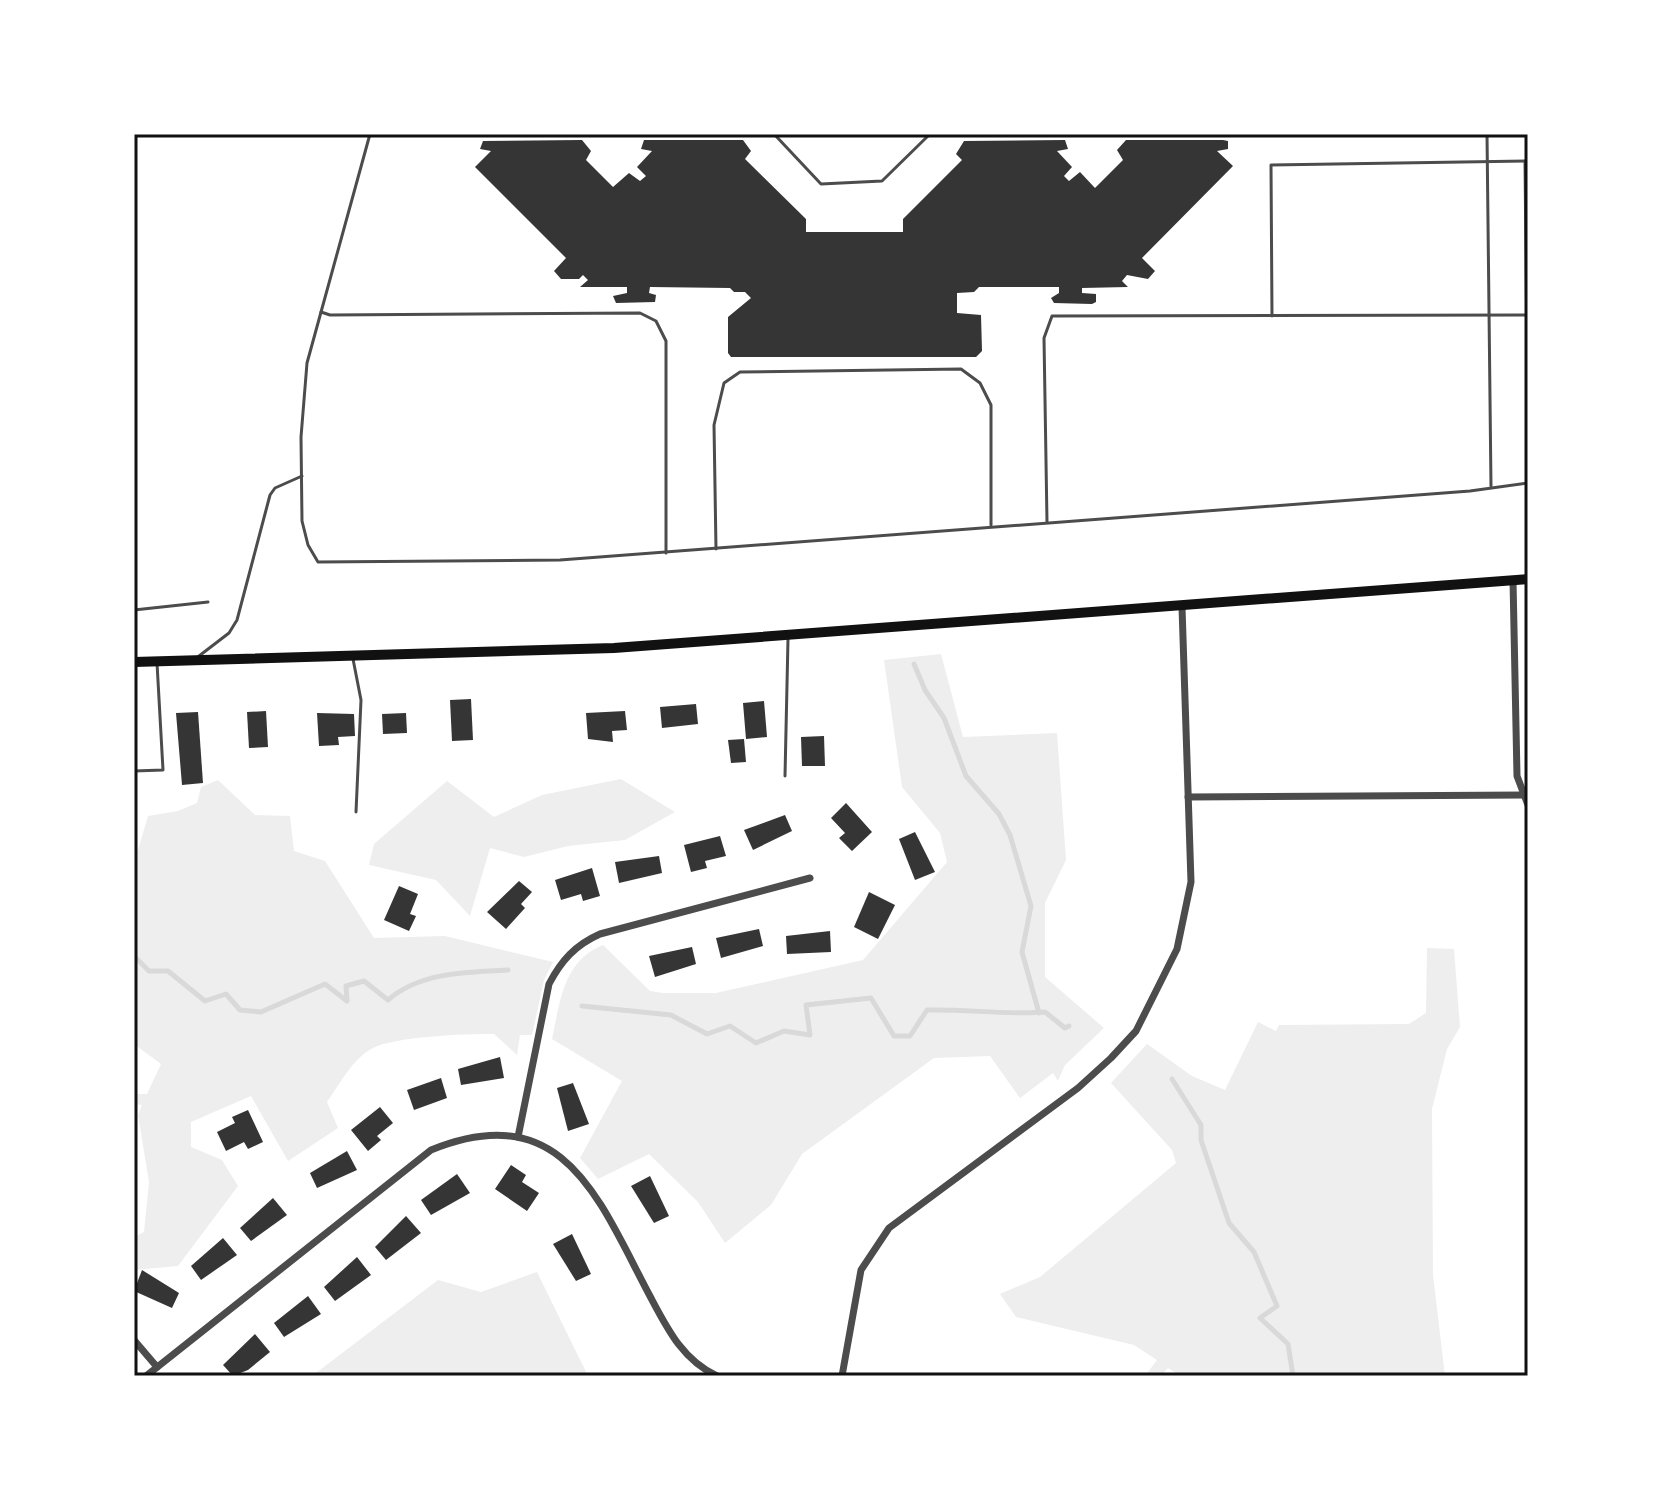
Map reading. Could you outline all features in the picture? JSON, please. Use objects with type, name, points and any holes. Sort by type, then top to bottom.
[{"type":"main road","points":[[134,662],[614,648],[1528,579]]},
{"type":"street","points":[[1513,580],[1517,776],[1528,805]]},
{"type":"street","points":[[842,1376],[861,1270],[889,1228],[1078,1088],[1136,1031],[1154,1001],[1177,949],[1191,882],[1182,607]]},
{"type":"street","points":[[1188,797],[1525,795]]},
{"type":"street","points":[[518,1137],[549,984],[560,963],[573,950],[600,934],[810,878]]},
{"type":"street","points":[[146,1376],[431,1150],[464,1137],[518,1137],[550,1148],[581,1174],[676,1345],[705,1370],[717,1376]]},
{"type":"street","points":[[134,1340],[157,1367]]},
{"type":"lane","points":[[370,134],[307,363],[302,521],[308,545],[318,562],[545,560],[666,553],[1470,491],[1528,483]]},
{"type":"lane","points":[[774,134],[821,184],[882,181],[930,134]]},
{"type":"lane","points":[[1487,134],[1491,486]]},
{"type":"lane","points":[[1272,316],[1271,165],[1526,161],[1528,444]]},
{"type":"lane","points":[[321,312],[330,315],[640,313],[656,321],[666,341],[666,553]]},
{"type":"lane","points":[[1047,522],[1044,338],[1052,316],[1526,315]]},
{"type":"lane","points":[[716,549],[714,425],[724,383],[740,372],[961,369],[980,383],[991,405],[991,527]]},
{"type":"lane","points":[[194,660],[229,633],[237,620],[270,495],[275,488],[302,476]]},
{"type":"lane","points":[[134,610],[208,602]]},
{"type":"lane","points":[[785,776],[788,635]]},
{"type":"lane","points":[[352,656],[361,700],[356,812]]},
{"type":"lane","points":[[134,771],[163,770],[157,662]]},
{"type":"shaded area","points":[[941,654],[963,737],[1057,733],[1066,860],[1045,903],[1045,977],[1104,1028],[1065,1065],[1058,1081],[1053,1073],[1020,1098],[990,1056],[934,1058],[802,1154],[771,1205],[725,1243],[698,1202],[649,1154],[598,1179],[580,1158],[622,1081],[552,1039],[566,984],[579,961],[603,945],[650,991],[663,993],[716,993],[863,960],[947,862],[940,833],[902,787],[884,660]]},
{"type":"shaded area","points":[[621,779],[675,812],[625,840],[568,846],[524,857],[490,848],[470,916],[436,880],[369,865],[374,844],[447,781],[494,817],[542,795]]},
{"type":"shaded area","points":[[218,780],[255,815],[290,816],[294,851],[325,861],[374,938],[445,936],[553,962],[544,980],[532,1035],[520,1035],[517,1055],[494,1034],[396,1041],[371,1049],[352,1066],[327,1102],[338,1128],[288,1161],[251,1096],[191,1122],[191,1147],[222,1160],[238,1186],[178,1266],[134,1270],[134,1237],[144,1232],[149,1182],[138,1115],[142,1105],[134,1104],[134,1094],[147,1094],[161,1064],[134,1044],[134,848],[138,850],[148,816],[178,811],[197,803],[201,787]]},
{"type":"shaded area","points":[[1427,948],[1454,949],[1460,1027],[1447,1049],[1432,1109],[1433,1275],[1445,1376],[1181,1376],[1168,1368],[1161,1376],[1145,1376],[1157,1360],[1134,1345],[1016,1317],[1000,1294],[1040,1277],[1176,1163],[1172,1150],[1111,1083],[1147,1044],[1192,1076],[1225,1090],[1258,1022],[1276,1031],[1279,1025],[1409,1024],[1426,1013]]},
{"type":"shaded area","points":[[537,1272],[588,1376],[312,1376],[438,1280],[481,1292]]},
{"type":"building","points":[[582,140],[591,151],[586,160],[613,187],[629,173],[640,181],[646,176],[637,167],[652,151],[641,149],[644,140],[743,140],[751,151],[745,159],[806,219],[806,232],[903,232],[903,219],[962,160],[956,154],[964,141],[1065,140],[1068,149],[1057,151],[1072,167],[1064,176],[1069,181],[1080,172],[1095,188],[1123,160],[1117,150],[1126,140],[1228,141],[1228,149],[1217,151],[1233,166],[1142,258],[1155,271],[1148,279],[1127,275],[1122,281],[1128,287],[1082,288],[1082,293],[1096,294],[1096,302],[1092,304],[1054,303],[1051,298],[1059,293],[1059,287],[979,287],[974,292],[957,293],[957,313],[981,315],[982,351],[976,357],[731,357],[728,353],[728,317],[751,298],[745,292],[734,292],[730,288],[650,287],[649,293],[656,295],[655,302],[616,303],[613,296],[627,293],[627,287],[580,287],[588,280],[583,275],[579,279],[561,279],[554,271],[566,258],[475,167],[491,151],[480,149],[483,141]]},
{"type":"building","points":[[471,699],[473,740],[452,741],[450,700]]},
{"type":"building","points":[[764,701],[767,737],[746,739],[743,703]]},
{"type":"building","points":[[696,704],[698,724],[662,728],[660,707]]},
{"type":"building","points":[[266,711],[268,747],[249,748],[247,712]]},
{"type":"building","points":[[625,711],[627,730],[612,731],[613,742],[588,739],[586,713]]},
{"type":"building","points":[[198,712],[203,783],[182,785],[176,713]]},
{"type":"building","points":[[317,713],[354,714],[355,736],[338,737],[339,745],[319,746]]},
{"type":"building","points":[[406,713],[407,733],[383,734],[382,714]]},
{"type":"building","points":[[824,736],[825,766],[802,766],[801,737]]},
{"type":"building","points":[[744,739],[746,762],[731,763],[728,740]]},
{"type":"building","points":[[846,803],[872,832],[852,851],[839,838],[845,833],[831,818]]},
{"type":"building","points":[[785,815],[792,831],[753,850],[744,830]]},
{"type":"building","points":[[915,832],[935,872],[915,880],[899,839]]},
{"type":"building","points":[[720,836],[726,856],[705,861],[707,868],[691,872],[684,845]]},
{"type":"building","points":[[659,856],[662,873],[619,883],[615,862]]},
{"type":"building","points":[[592,868],[600,896],[583,901],[581,894],[561,900],[555,880]]},
{"type":"building","points":[[519,881],[532,892],[521,904],[525,908],[506,929],[487,912]]},
{"type":"building","points":[[399,886],[418,894],[410,914],[416,916],[409,931],[384,920]]},
{"type":"building","points":[[869,892],[895,905],[878,939],[854,927]]},
{"type":"building","points":[[759,929],[763,946],[721,958],[716,938]]},
{"type":"building","points":[[830,931],[831,952],[787,954],[786,936]]},
{"type":"building","points":[[692,947],[696,964],[655,977],[649,956]]},
{"type":"building","points":[[500,1057],[504,1078],[461,1085],[458,1069]]},
{"type":"building","points":[[441,1078],[447,1098],[414,1110],[407,1090]]},
{"type":"building","points":[[573,1083],[589,1124],[568,1131],[557,1088]]},
{"type":"building","points":[[380,1107],[393,1123],[377,1136],[381,1140],[368,1151],[351,1130]]},
{"type":"building","points":[[248,1110],[263,1142],[248,1149],[244,1142],[226,1151],[217,1132],[235,1123],[232,1117]]},
{"type":"building","points":[[347,1151],[357,1170],[317,1188],[310,1173]]},
{"type":"building","points":[[511,1165],[526,1175],[522,1182],[539,1193],[527,1211],[495,1189]]},
{"type":"building","points":[[457,1174],[470,1193],[431,1215],[421,1200]]},
{"type":"building","points":[[650,1176],[669,1216],[654,1223],[631,1186]]},
{"type":"building","points":[[273,1198],[287,1215],[251,1241],[240,1228]]},
{"type":"building","points":[[406,1216],[421,1233],[386,1260],[375,1247]]},
{"type":"building","points":[[572,1234],[591,1274],[576,1281],[553,1244]]},
{"type":"building","points":[[223,1238],[237,1255],[201,1280],[191,1266]]},
{"type":"building","points":[[357,1257],[371,1275],[335,1301],[324,1287]]},
{"type":"building","points":[[142,1270],[179,1293],[172,1308],[134,1291]]},
{"type":"building","points":[[308,1296],[321,1314],[284,1337],[274,1323]]},
{"type":"building","points":[[255,1334],[270,1352],[248,1370],[233,1376],[223,1365]]},
{"type":"waterway","points":[[914,664],[925,690],[944,718],[966,776],[999,814],[1010,835],[1031,906],[1022,952],[1039,1013]]},
{"type":"waterway","points":[[134,956],[149,971],[168,971],[205,1001],[226,994],[240,1010],[261,1012],[325,984],[347,1001],[346,986],[364,981],[388,1000],[429,979],[508,970]]},
{"type":"waterway","points":[[582,1006],[671,1015],[707,1034],[730,1026],[756,1043],[784,1031],[810,1035],[806,1005],[871,998],[894,1036],[910,1036],[927,1010],[1045,1012],[1065,1028],[1069,1026]]},
{"type":"waterway","points":[[1172,1079],[1201,1125],[1201,1140],[1229,1223],[1254,1252],[1277,1306],[1260,1318],[1288,1344],[1293,1376]]}]
